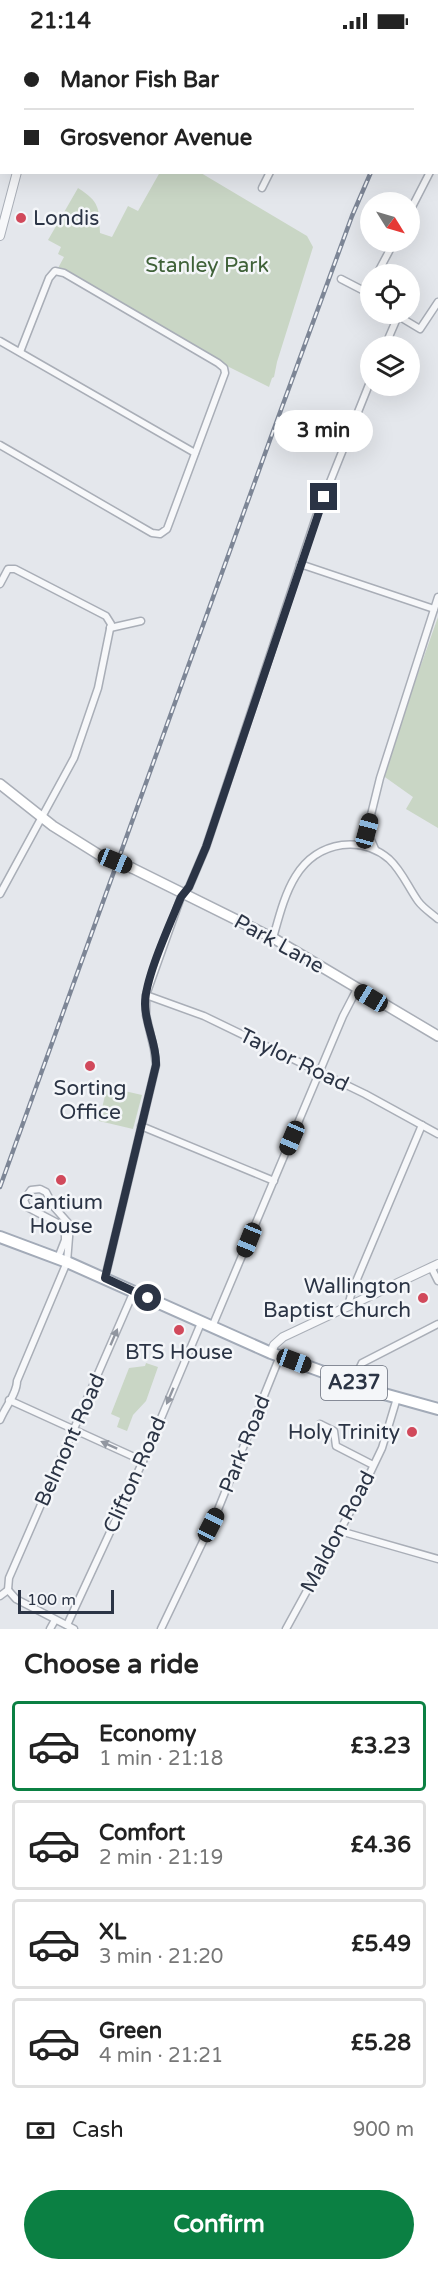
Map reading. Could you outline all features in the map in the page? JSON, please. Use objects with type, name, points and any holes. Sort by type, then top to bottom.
[{"type":"main road","name":"Park Lane","points":[[0,784],[42,818],[80,844],[273,938],[438,1036]]},
{"type":"main road","name":"A237","points":[[0,1237],[105,1278],[211,1328],[275,1355],[397,1398],[438,1409]]},
{"type":"street","points":[[0,236],[2,218],[16,174]]},
{"type":"street","points":[[262,188],[269,174]]},
{"type":"street","points":[[419,192],[429,174]]},
{"type":"street","points":[[0,445],[152,533],[160,534],[167,529],[224,377],[224,368],[64,273],[55,271],[49,278],[20,352]]},
{"type":"street","points":[[341,279],[360,287]]},
{"type":"street","points":[[411,324],[420,329],[438,302]]},
{"type":"street","points":[[0,341],[195,453]]},
{"type":"street","points":[[105,1278],[156,1059],[146,1015],[146,995],[170,924],[206,847],[316,517],[364,396]]},
{"type":"street","points":[[300,564],[434,609]]},
{"type":"street","points":[[0,584],[8,569],[15,569],[106,616],[110,621],[104,665],[86,726],[69,769],[0,892]]},
{"type":"street","points":[[359,845],[367,831],[380,778],[438,597]]},
{"type":"street","points":[[110,628],[141,621]]},
{"type":"street","points":[[367,831],[375,849],[397,868],[423,907],[438,919]]},
{"type":"street","points":[[273,938],[287,892],[295,875],[305,862],[332,847],[359,845],[375,849]]},
{"type":"street","points":[[211,1328],[351,998],[357,989]]},
{"type":"street","name":"Taylor Road","points":[[146,995],[204,1016],[365,1094],[438,1134]]},
{"type":"street","points":[[348,1306],[352,1291],[422,1125]]},
{"type":"street","points":[[141,1126],[274,1181]]},
{"type":"street","points":[[0,1420],[17,1388],[17,1382],[62,1260],[70,1233],[68,1221],[51,1203],[46,1192],[40,1189],[31,1190],[24,1200],[27,1207],[65,1227],[62,1260]]},
{"type":"street","points":[[275,1355],[280,1338],[435,1265],[438,1281]]},
{"type":"street","name":"Belmont Road","points":[[8,1590],[9,1578],[134,1291]]},
{"type":"street","name":"Clifton Road","points":[[67,1625],[143,1461],[201,1323]]},
{"type":"street","points":[[353,1382],[362,1363],[438,1324]]},
{"type":"street","name":"Park Road","points":[[162,1629],[218,1512],[275,1355]]},
{"type":"street","name":"Maldon Road","points":[[286,1629],[374,1465],[385,1439],[397,1398]]},
{"type":"street","points":[[9,1400],[143,1461]]},
{"type":"street","points":[[320,1424],[334,1431],[334,1440],[339,1449],[374,1465]]},
{"type":"street","points":[[340,1532],[438,1559]]},
{"type":"street","points":[[0,1596],[8,1590],[16,1599],[74,1629]]},
{"type":"street","points":[[50,1629],[55,1620]]},
{"type":"green space","name":"Stanley Park","points":[[159,174],[203,174],[307,236],[313,247],[269,387],[227,366],[57,270],[64,257],[58,254],[61,247],[48,240],[78,188],[91,197],[97,206],[100,233],[112,237],[128,206],[138,211]]},
{"type":"green space","points":[[438,617],[438,828],[406,809],[413,797],[382,775]]},
{"type":"green space","points":[[107,1087],[142,1095],[133,1129],[99,1121]]},
{"type":"green space","points":[[146,1363],[158,1367],[146,1401],[133,1415],[127,1431],[117,1427],[120,1418],[111,1414],[129,1368],[145,1366]]},
{"type":"railway","points":[[0,1187],[271,437],[352,216],[370,174]]},
{"type":"place","name":"Londis","points":[[21,218]]},
{"type":"place","name":"Sorting Office","points":[[90,1066]]},
{"type":"place","name":"Cantium House","points":[[61,1180]]},
{"type":"place","name":"Wallington Baptist Church","points":[[423,1298]]},
{"type":"place","name":"BTS House","points":[[179,1330]]},
{"type":"place","name":"Holy Trinity","points":[[412,1432]]},
{"type":"route","points":[[148,1298],[105,1278],[156,1065],[145,1008],[147,990],[181,897],[188,890],[199,867],[324,497]]}]
